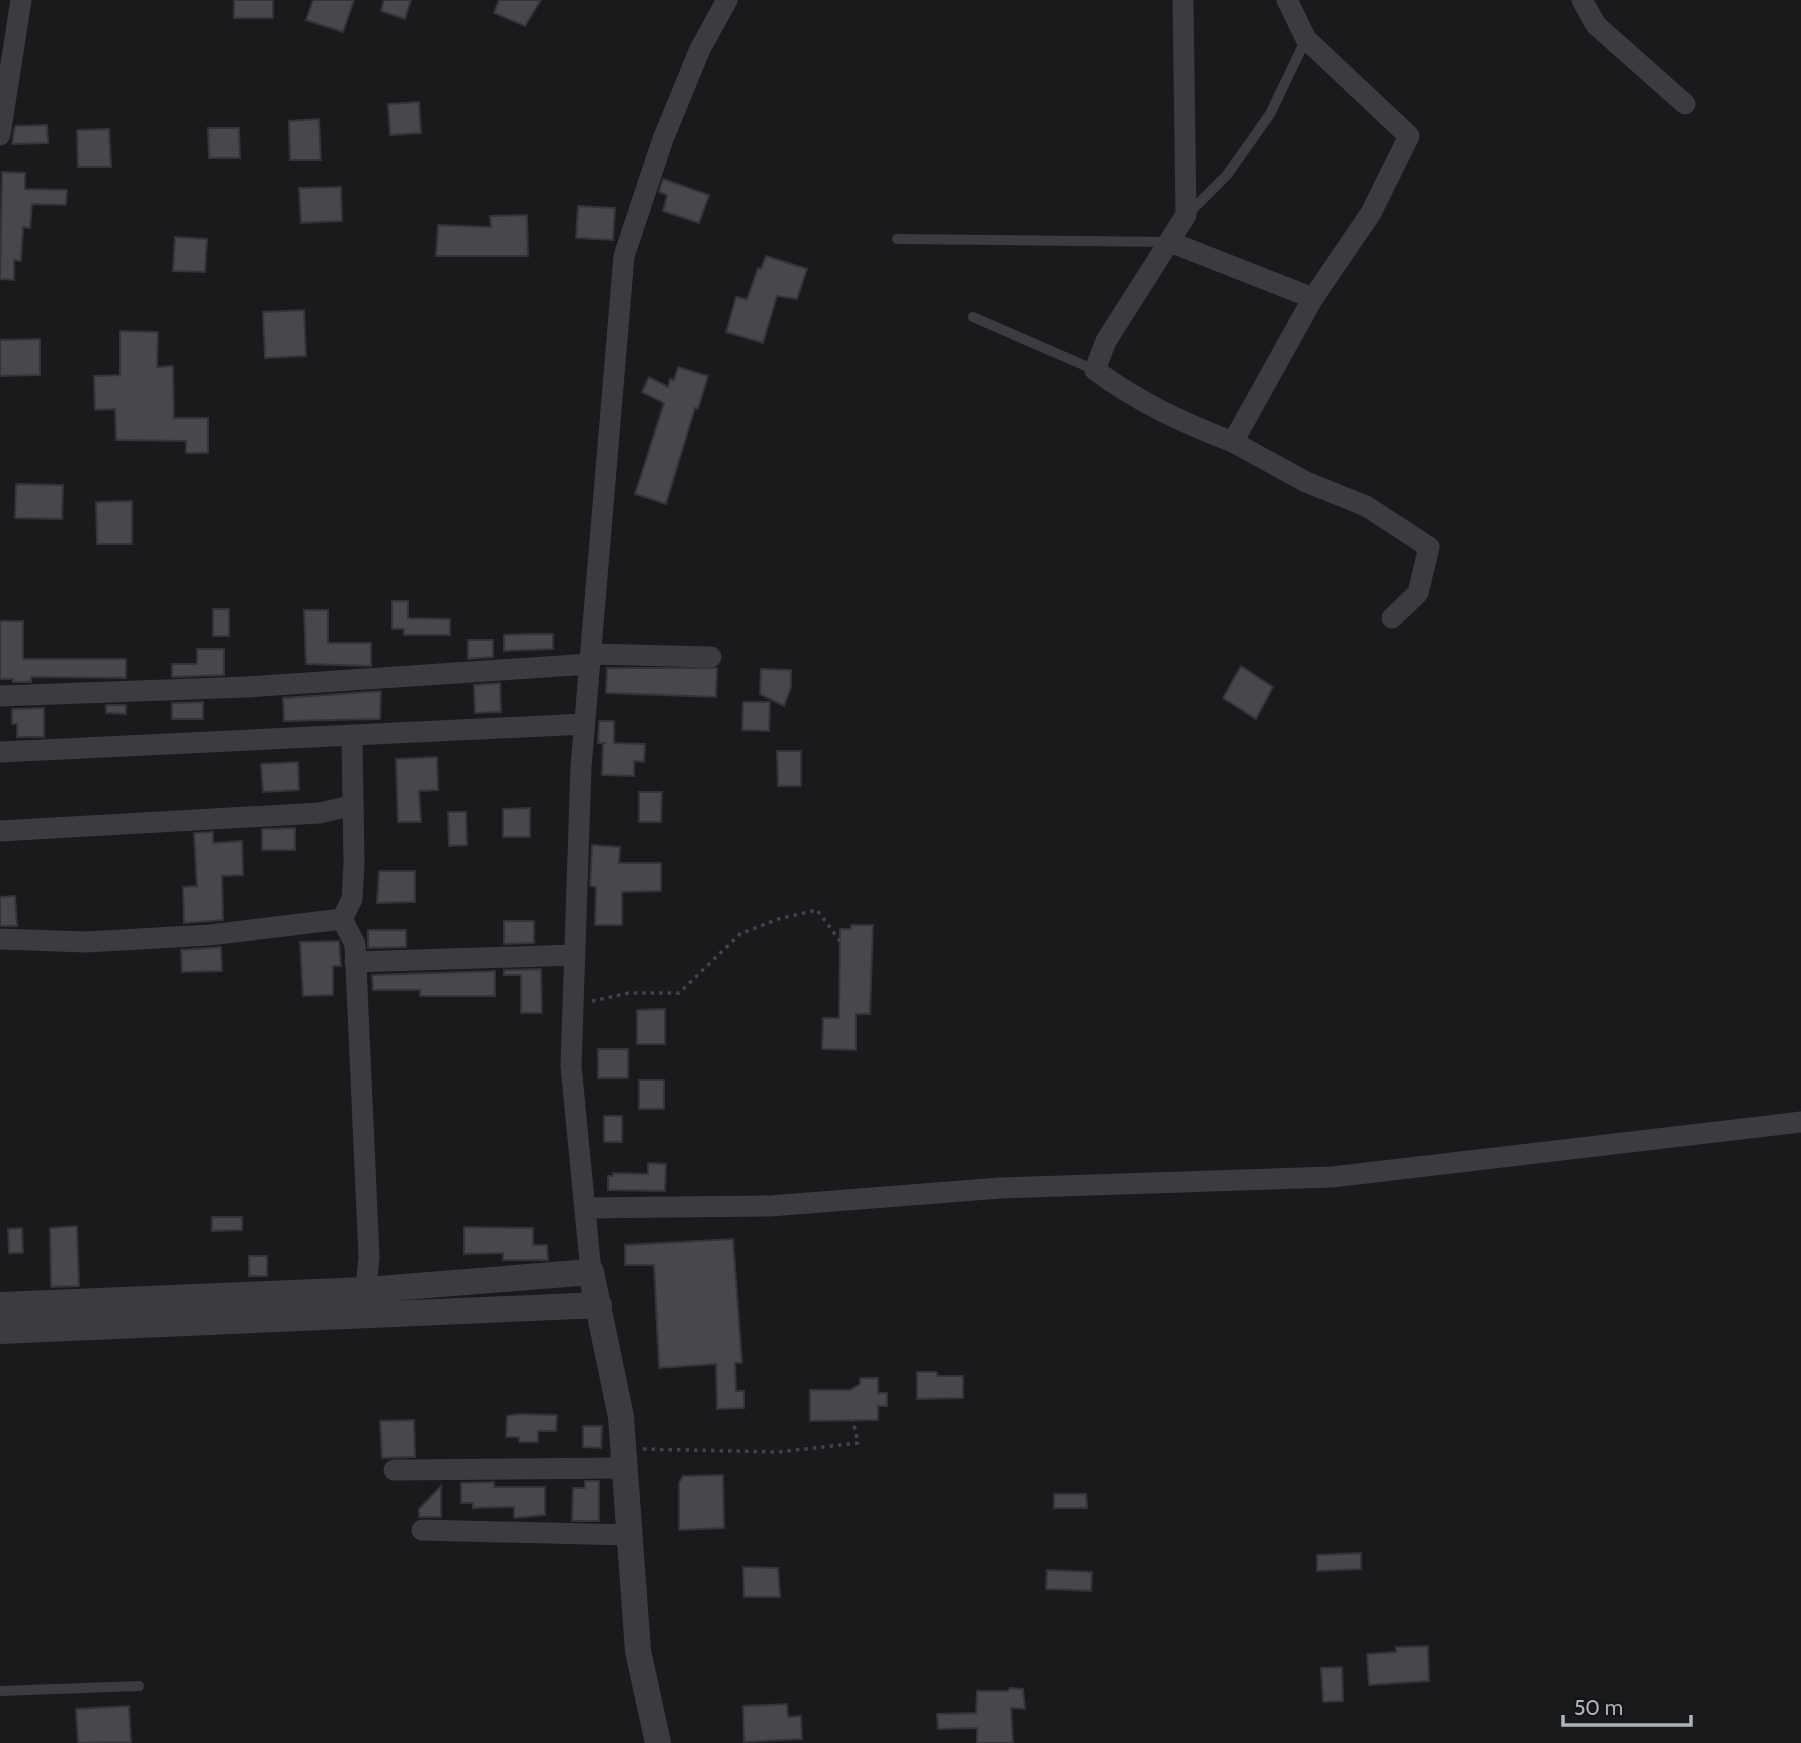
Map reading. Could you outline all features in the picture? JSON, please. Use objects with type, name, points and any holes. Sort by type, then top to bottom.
[{"type":"street","points":[[0,135],[8,34],[21,0]]},
{"type":"street","points":[[658,1743],[642,1682],[628,1535],[621,1417],[591,1272],[571,1066],[584,724],[624,256],[663,139],[700,49],[727,0]]},
{"type":"street","points":[[1183,0],[1186,215],[1106,341],[1095,370],[1124,391],[1171,418],[1233,442],[1306,482],[1366,506],[1429,547],[1418,593],[1392,618]]},
{"type":"street","points":[[1233,442],[1313,298],[1371,213],[1409,136],[1306,39],[1287,0]]},
{"type":"street","points":[[1582,0],[1596,25],[1685,104]]},
{"type":"street","points":[[1170,242],[1313,298]]},
{"type":"street","points":[[0,696],[247,687],[590,659],[711,657]]},
{"type":"street","points":[[0,752],[584,724]]},
{"type":"street","points":[[342,919],[352,899],[355,837],[351,806],[352,735]]},
{"type":"street","points":[[0,831],[319,813],[351,806]]},
{"type":"street","points":[[0,939],[86,942],[196,936],[342,919]]},
{"type":"street","points":[[342,919],[355,944],[369,1257],[362,1302]]},
{"type":"street","points":[[355,962],[575,955]]},
{"type":"street","points":[[585,1208],[770,1206],[1000,1188],[1332,1177],[1801,1122]]},
{"type":"street","points":[[362,1302],[591,1272]]},
{"type":"street","points":[[2,1318],[362,1302],[599,1306]]},
{"type":"street","points":[[394,1470],[624,1459]]},
{"type":"street","points":[[422,1530],[628,1535]]},
{"type":"lane","points":[[1186,215],[1227,175],[1270,114],[1306,39]]},
{"type":"lane","points":[[897,239],[1170,242]]},
{"type":"lane","points":[[973,317],[1095,370]]},
{"type":"lane","points":[[0,1691],[139,1686]]},
{"type":"path","points":[[573,1005],[629,993],[679,993],[740,934],[778,919],[817,911],[840,941]]},
{"type":"path","points":[[624,1459],[655,1448],[778,1452],[858,1443],[853,1420]]},
{"type":"building","points":[[234,0],[273,0],[273,18],[234,18]]},
{"type":"building","points":[[313,0],[354,0],[343,32],[306,20]]},
{"type":"building","points":[[384,0],[411,0],[405,19],[381,11]]},
{"type":"building","points":[[499,0],[541,0],[525,26],[494,13]]},
{"type":"building","points":[[419,102],[421,133],[390,135],[388,104]]},
{"type":"building","points":[[319,119],[321,160],[290,160],[289,121]]},
{"type":"building","points":[[47,125],[48,143],[12,144],[15,126]]},
{"type":"building","points":[[208,128],[239,128],[240,158],[209,158]]},
{"type":"building","points":[[109,129],[111,167],[78,167],[77,130]]},
{"type":"building","points":[[2,172],[25,173],[25,189],[67,190],[66,205],[32,204],[30,228],[23,227],[21,261],[14,260],[14,280],[0,279]]},
{"type":"building","points":[[663,179],[709,195],[699,223],[663,211],[667,195],[659,192]]},
{"type":"building","points":[[341,187],[342,221],[301,223],[299,188]]},
{"type":"building","points":[[578,206],[615,208],[613,240],[576,238]]},
{"type":"building","points":[[527,215],[528,256],[436,256],[438,225],[491,227],[490,216]]},
{"type":"building","points":[[175,237],[207,239],[205,272],[173,271]]},
{"type":"building","points":[[766,256],[807,269],[797,299],[777,296],[763,343],[726,332],[736,297],[747,299],[758,268],[761,269]]},
{"type":"building","points":[[304,310],[306,356],[265,358],[263,312]]},
{"type":"building","points":[[120,331],[158,332],[157,367],[173,366],[174,418],[208,418],[208,453],[186,453],[186,441],[116,440],[115,409],[95,410],[94,376],[120,375]]},
{"type":"building","points":[[40,339],[40,375],[0,376],[0,340]]},
{"type":"building","points":[[678,367],[708,376],[698,409],[695,408],[666,504],[635,494],[664,403],[642,392],[649,377],[668,387],[670,379],[674,380]]},
{"type":"building","points":[[16,484],[63,485],[62,519],[15,518]]},
{"type":"building","points":[[132,501],[132,544],[97,544],[96,502]]},
{"type":"building","points":[[392,601],[408,601],[408,618],[450,619],[450,635],[404,635],[404,629],[392,629]]},
{"type":"building","points":[[213,609],[229,609],[229,636],[213,636]]},
{"type":"building","points":[[304,610],[328,610],[328,643],[371,643],[371,666],[306,664]]},
{"type":"building","points":[[0,621],[23,621],[23,659],[126,659],[126,678],[31,677],[31,682],[0,679]]},
{"type":"building","points":[[553,634],[553,649],[504,651],[504,635]]},
{"type":"building","points":[[468,640],[493,640],[493,657],[468,659]]},
{"type":"building","points":[[197,649],[224,649],[224,675],[172,677],[172,664],[197,664]]},
{"type":"building","points":[[1241,666],[1273,687],[1256,719],[1223,698]]},
{"type":"building","points":[[607,668],[717,668],[716,697],[606,693]]},
{"type":"building","points":[[761,669],[791,670],[791,687],[784,706],[760,694]]},
{"type":"building","points":[[500,683],[501,712],[475,713],[474,685]]},
{"type":"building","points":[[381,691],[380,719],[284,721],[283,698]]},
{"type":"building","points":[[203,702],[203,719],[172,719],[172,703]]},
{"type":"building","points":[[743,702],[770,702],[769,731],[742,730]]},
{"type":"building","points":[[106,705],[126,705],[126,714],[106,713]]},
{"type":"building","points":[[44,708],[44,737],[17,737],[17,724],[12,724],[12,709]]},
{"type":"building","points":[[599,721],[614,721],[614,743],[645,744],[644,762],[634,761],[634,776],[602,775],[603,743],[598,743]]},
{"type":"building","points":[[777,751],[801,751],[801,786],[778,786]]},
{"type":"building","points":[[437,757],[438,790],[419,791],[421,822],[398,822],[396,759]]},
{"type":"building","points":[[298,762],[299,790],[263,792],[261,764]]},
{"type":"building","points":[[639,792],[662,792],[661,822],[639,822]]},
{"type":"building","points":[[530,808],[530,837],[503,837],[503,809]]},
{"type":"building","points":[[448,812],[466,812],[467,845],[449,846]]},
{"type":"building","points":[[295,828],[295,850],[262,850],[262,829]]},
{"type":"building","points":[[213,832],[213,843],[242,841],[243,875],[222,876],[223,920],[184,923],[183,887],[197,886],[194,833]]},
{"type":"building","points":[[592,845],[620,847],[619,863],[661,863],[661,891],[622,892],[622,925],[595,925],[596,887],[590,886]]},
{"type":"building","points":[[379,871],[415,871],[415,902],[377,903]]},
{"type":"building","points":[[15,896],[17,926],[0,926],[0,897]]},
{"type":"building","points":[[504,921],[534,921],[534,943],[504,944]]},
{"type":"building","points":[[851,925],[873,925],[870,1014],[856,1014],[856,1050],[822,1049],[823,1018],[839,1018],[840,929],[851,929]]},
{"type":"building","points":[[368,930],[406,930],[406,947],[368,948]]},
{"type":"building","points":[[339,941],[341,966],[333,966],[333,995],[303,996],[300,942]]},
{"type":"building","points":[[221,947],[222,971],[182,972],[181,950]]},
{"type":"building","points":[[541,969],[542,1013],[521,1013],[521,975],[504,975],[504,970]]},
{"type":"building","points":[[495,971],[495,996],[420,996],[420,990],[373,990],[372,975]]},
{"type":"building","points":[[665,1009],[665,1044],[637,1044],[637,1010]]},
{"type":"building","points":[[598,1049],[628,1049],[628,1078],[598,1078]]},
{"type":"building","points":[[639,1080],[664,1080],[664,1109],[639,1109]]},
{"type":"building","points":[[604,1116],[622,1116],[622,1142],[604,1142]]},
{"type":"building","points":[[648,1163],[666,1164],[665,1191],[608,1190],[608,1176],[613,1176],[613,1173],[648,1174]]},
{"type":"building","points":[[212,1217],[242,1217],[242,1230],[212,1231]]},
{"type":"building","points":[[77,1226],[79,1286],[51,1287],[50,1228]]},
{"type":"building","points":[[464,1227],[533,1228],[533,1245],[547,1245],[548,1260],[503,1260],[503,1253],[464,1254]]},
{"type":"building","points":[[22,1228],[23,1253],[9,1253],[8,1229]]},
{"type":"building","points":[[733,1239],[742,1363],[735,1363],[736,1391],[744,1391],[744,1408],[717,1409],[716,1364],[659,1368],[654,1265],[625,1265],[625,1245]]},
{"type":"building","points":[[249,1256],[267,1256],[267,1276],[249,1276]]},
{"type":"building","points":[[917,1372],[936,1372],[938,1376],[963,1376],[963,1398],[917,1399]]},
{"type":"building","points":[[860,1378],[878,1378],[878,1393],[887,1393],[887,1406],[878,1406],[878,1420],[810,1421],[810,1390],[850,1390],[860,1384]]},
{"type":"building","points":[[557,1415],[556,1431],[538,1431],[538,1442],[519,1442],[519,1437],[506,1437],[507,1416]]},
{"type":"building","points":[[414,1420],[415,1457],[382,1458],[380,1421]]},
{"type":"building","points":[[583,1426],[602,1426],[601,1448],[583,1447]]},
{"type":"building","points":[[723,1475],[724,1528],[679,1530],[679,1483],[683,1476]]},
{"type":"building","points":[[585,1481],[599,1481],[599,1521],[572,1521],[573,1488],[585,1488]]},
{"type":"building","points":[[494,1482],[494,1487],[545,1487],[545,1515],[514,1518],[514,1507],[473,1508],[473,1503],[461,1503],[461,1483]]},
{"type":"building","points":[[441,1486],[441,1517],[419,1517],[419,1509]]},
{"type":"building","points":[[1054,1494],[1086,1494],[1087,1508],[1054,1508]]},
{"type":"building","points":[[1361,1553],[1361,1569],[1317,1571],[1317,1555]]},
{"type":"building","points":[[743,1567],[778,1568],[780,1597],[744,1597]]},
{"type":"building","points":[[1047,1570],[1092,1572],[1091,1591],[1046,1589]]},
{"type":"building","points":[[1428,1646],[1429,1681],[1369,1685],[1367,1654],[1396,1652],[1396,1647]]},
{"type":"building","points":[[1342,1667],[1343,1701],[1323,1702],[1321,1668]]},
{"type":"building","points":[[1010,1688],[1023,1689],[1025,1709],[1011,1708],[1013,1743],[977,1743],[977,1728],[938,1729],[937,1714],[976,1713],[977,1691],[1008,1691]]},
{"type":"building","points":[[787,1704],[788,1717],[801,1716],[802,1739],[744,1742],[743,1706]]},
{"type":"building","points":[[129,1706],[131,1742],[78,1743],[76,1709]]}]
